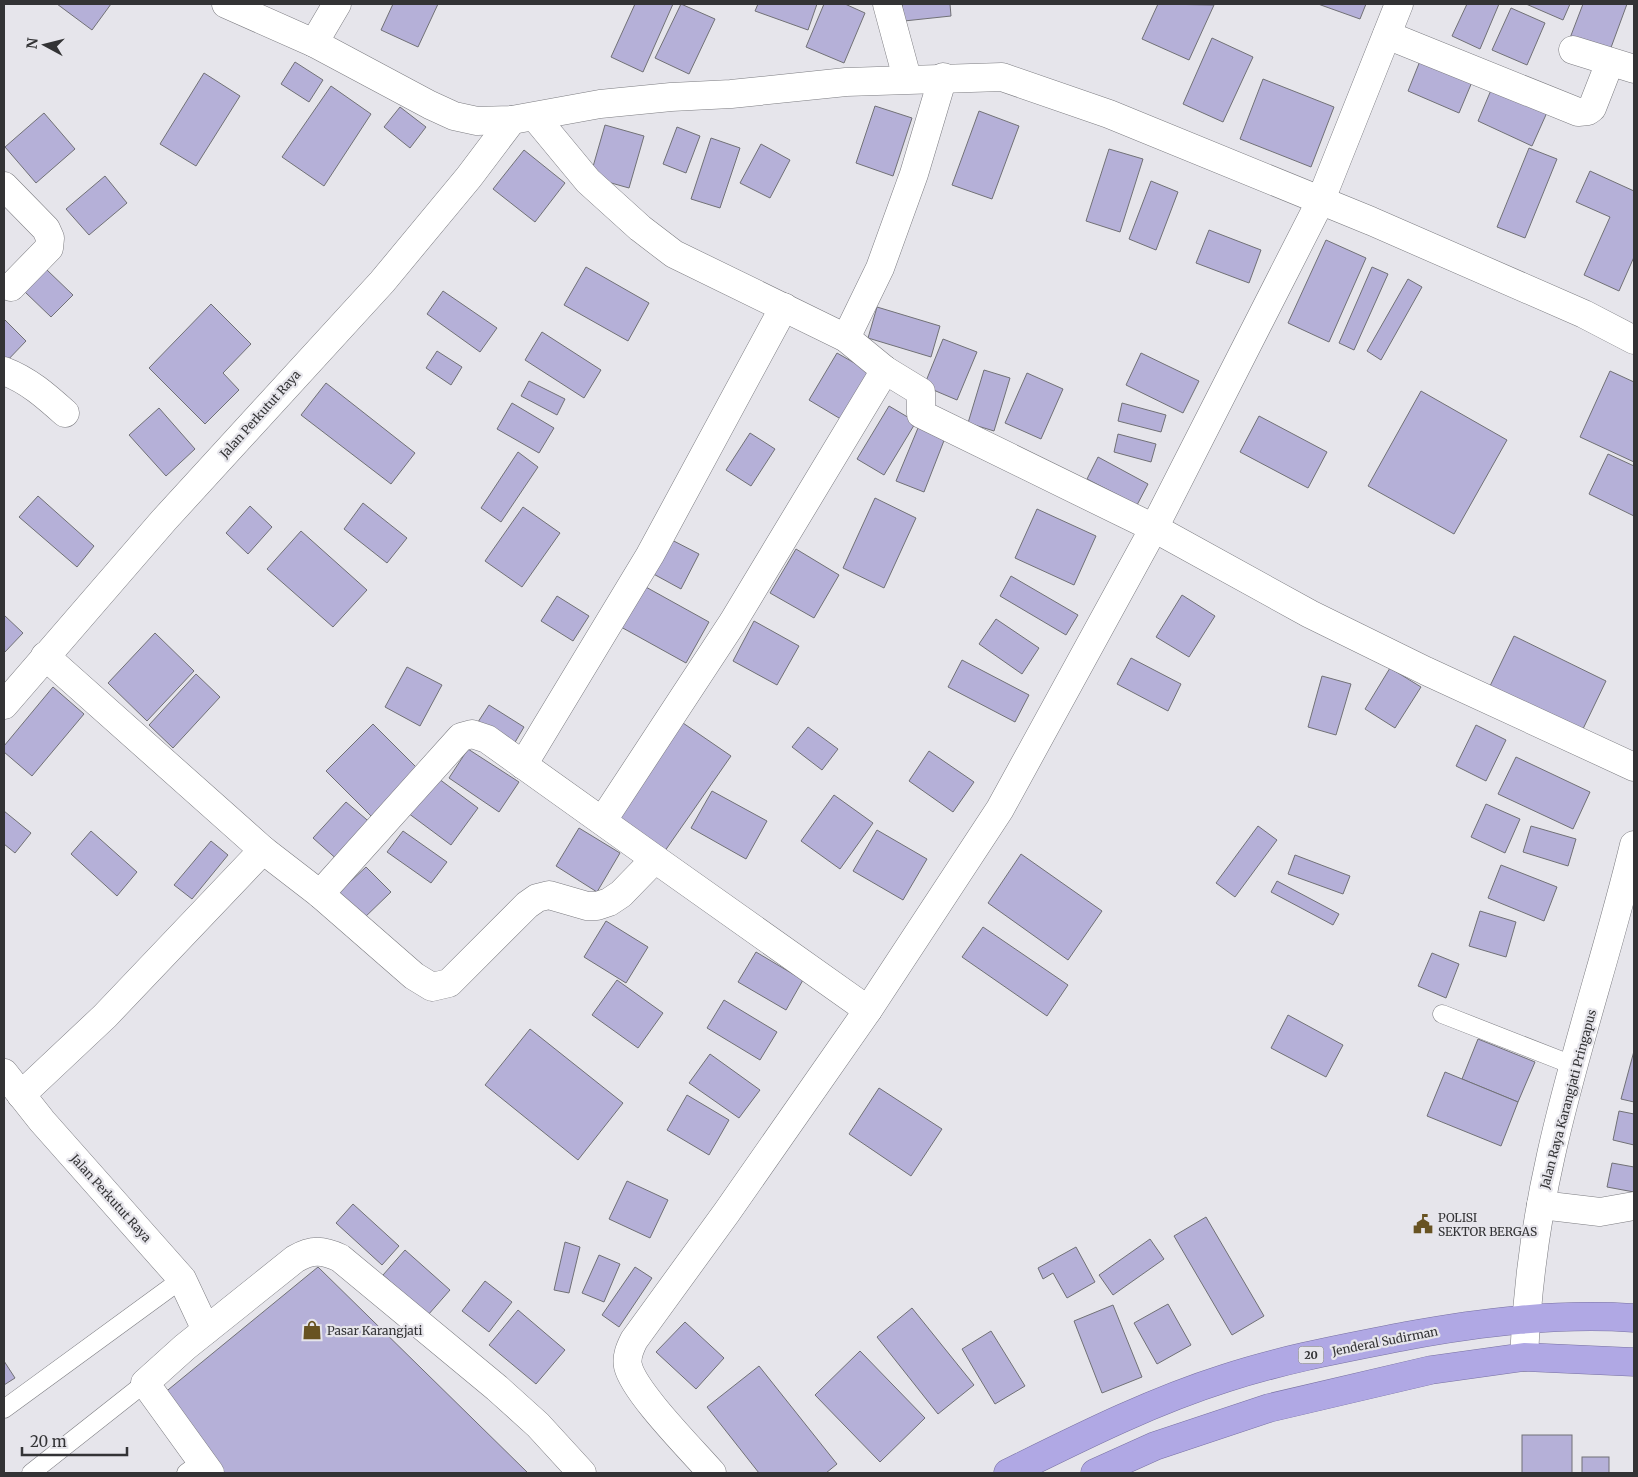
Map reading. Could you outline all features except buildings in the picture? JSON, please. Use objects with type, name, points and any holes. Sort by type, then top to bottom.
[{"type":"highway","name":"Jenderal Sudirman","points":[[1008,1473],[1122,1418],[1226,1378],[1290,1359],[1450,1328],[1526,1318],[1579,1316],[1634,1318]]},
{"type":"highway","points":[[1095,1473],[1155,1446],[1269,1408],[1431,1370],[1524,1357],[1634,1362]]},
{"type":"street","points":[[226,4],[314,43],[370,74],[454,116],[477,121],[523,118],[600,104],[662,98],[907,78],[1002,76],[1039,88],[1200,150],[1320,202],[1473,264],[1584,314],[1634,340]]},
{"type":"street","points":[[314,43],[337,4]]},
{"type":"street","points":[[887,4],[907,78]]},
{"type":"street","points":[[712,1473],[636,1385],[628,1365],[628,1353],[634,1340],[727,1212],[868,1010],[1000,809],[1154,528],[1320,202],[1399,4]]},
{"type":"street","points":[[1387,35],[1578,112],[1588,111],[1622,66],[1573,50]]},
{"type":"street","points":[[846,338],[880,268],[914,174],[943,77]]},
{"type":"street","points":[[523,118],[640,228],[674,254],[846,338],[885,370],[921,392],[921,414],[1154,528],[1310,614],[1417,667],[1634,767]]},
{"type":"street","name":"Jalan Perkutut Raya","points":[[4,705],[191,491],[382,282],[469,177],[523,118]]},
{"type":"street","points":[[4,186],[46,229],[50,238],[49,248],[11,287]]},
{"type":"street","points":[[523,765],[650,555],[784,307]]},
{"type":"street","points":[[603,820],[733,622],[885,370]]},
{"type":"street","points":[[4,371],[18,376],[42,392],[65,412]]},
{"type":"street","points":[[45,656],[263,850],[320,894],[414,976],[432,987],[439,987],[449,983],[527,905],[537,898],[549,894],[573,903],[597,906],[609,902],[622,894],[655,859]]},
{"type":"street","points":[[320,894],[462,737],[472,734],[487,739],[868,1010]]},
{"type":"street","name":"Jalan Raya Karangjati Pringapus","points":[[1524,1357],[1526,1318],[1541,1205],[1551,1154],[1634,845]]},
{"type":"street","points":[[21,1095],[105,1016],[263,850]]},
{"type":"street","name":"Jalan Perkutut Raya","points":[[4,1073],[21,1095],[182,1279],[206,1330]]},
{"type":"street","points":[[1541,1205],[1600,1212],[1634,1206]]},
{"type":"street","points":[[199,1469],[145,1382],[206,1330],[296,1259],[306,1253],[326,1251],[340,1258],[497,1388],[538,1425],[582,1473]]},
{"type":"lane","points":[[1442,1014],[1574,1066]]},
{"type":"lane","points":[[4,1409],[182,1279]]},
{"type":"lane","points":[[31,1473],[145,1382]]},
{"type":"place","name":"POLISI SEKTOR BERGAS","points":[[1423,1224]]},
{"type":"place","name":"Pasar Karangjati","points":[[312,1330]]}]
